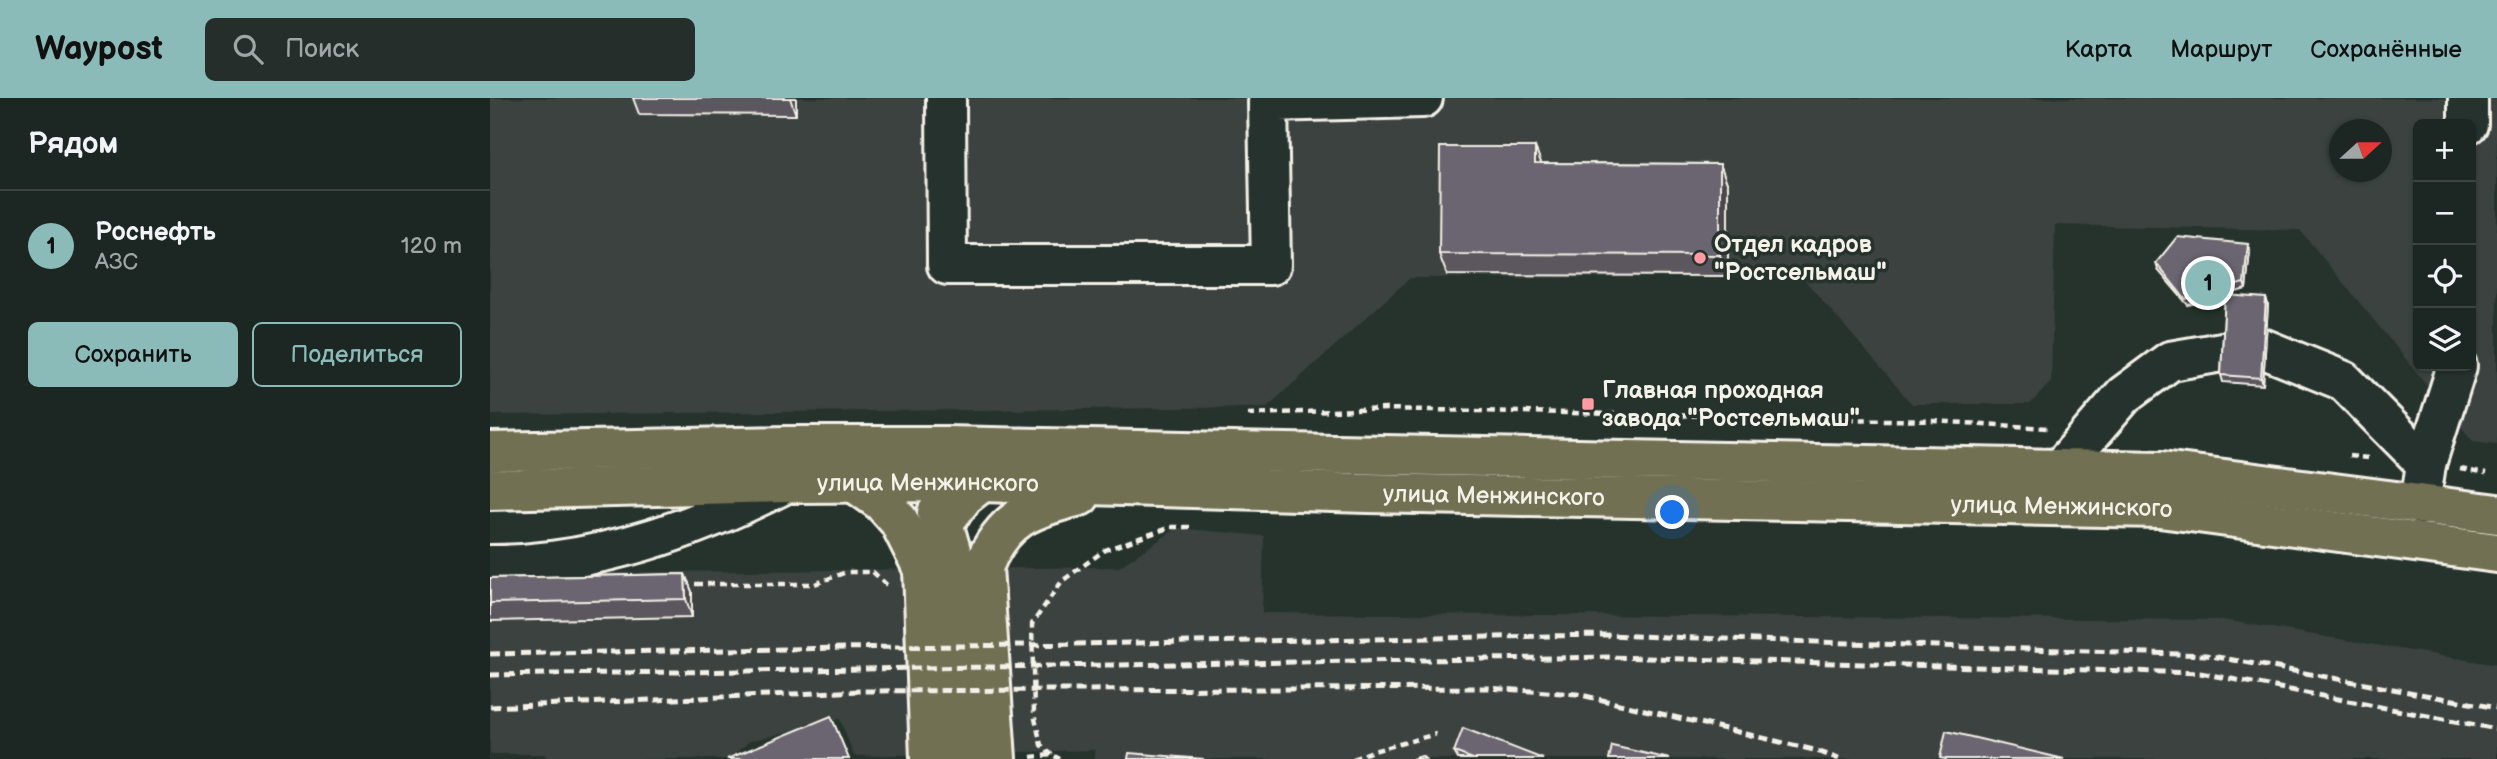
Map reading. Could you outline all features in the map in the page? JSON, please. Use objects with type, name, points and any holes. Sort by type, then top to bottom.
[{"type":"main road","name":"улица Менжинского","points":[[490,452],[848,446],[1062,467],[2162,471],[2497,514]]},
{"type":"main road","points":[[848,446],[887,461],[918,483],[943,523]]},
{"type":"main road","points":[[930,759],[943,523],[964,496],[996,470],[1019,460],[1062,467]]},
{"type":"main road","name":"улица Менжинского","points":[[1062,467],[1126,485],[1368,493],[2160,508],[2497,553]]},
{"type":"main road","points":[[939,568],[993,510],[1021,497],[1062,467]]},
{"type":"main road","name":"улица Менжинского","points":[[490,489],[979,482]]},
{"type":"main road","points":[[855,483],[882,502],[939,568],[967,759]]},
{"type":"main road","points":[[1011,758],[983,567],[992,544],[1007,526],[1033,511],[1065,499],[1126,485]]},
{"type":"lane","points":[[946,98],[947,265],[1271,265],[1268,102],[1423,98]]},
{"type":"lane","points":[[2468,98],[2468,119]]},
{"type":"lane","points":[[2060,469],[2124,395],[2170,361],[2257,346],[2344,381],[2426,464]]},
{"type":"lane","points":[[2420,505],[2426,464],[2455,371]]},
{"type":"lane","points":[[490,565],[522,565],[589,555],[662,537],[786,483]]},
{"type":"path","points":[[1060,759],[1041,745],[1034,714],[1032,624],[1062,581],[1105,550],[1171,527],[1198,526]]},
{"type":"path","points":[[680,584],[815,584],[846,572],[873,572],[890,588]]},
{"type":"path","points":[[1353,759],[1436,734]]},
{"type":"path","points":[[1011,758],[1052,755]]},
{"type":"shaded area","points":[[490,98],[2497,98],[2497,444],[2473,441],[2416,371],[2476,371],[2476,119],[2413,119],[2413,368],[2300,230],[2055,225],[2051,382],[2030,404],[1912,404],[1802,277],[1410,278],[1267,407],[490,415]]},
{"type":"shaded area","points":[[1177,528],[1264,536],[1262,613],[2223,620],[2497,665],[2497,759],[1095,759],[1095,750],[854,756],[840,719],[750,741],[728,759],[547,759],[545,754],[490,754],[490,574],[1119,567]]},
{"type":"building","points":[[1440,147],[1535,147],[1535,163],[1720,164],[1720,255],[1439,254]]},
{"type":"building","points":[[2177,237],[2248,244],[2244,283],[2185,299],[2156,263]]},
{"type":"building","points":[[2225,295],[2266,298],[2261,378],[2221,375]]},
{"type":"building","points":[[685,574],[686,599],[490,603],[490,578]]},
{"type":"building","points":[[831,716],[849,759],[727,759]]},
{"type":"building","points":[[1463,728],[1543,759],[1473,759],[1454,752]]},
{"type":"building","points":[[1946,731],[2064,759],[1940,758]]},
{"type":"building","points":[[1612,746],[1670,759],[1609,759]]},
{"type":"building","points":[[1129,753],[1204,759],[1128,759]]},
{"type":"railway","points":[[490,654],[1606,635],[2206,655],[2497,708]]},
{"type":"railway","points":[[490,675],[1610,657],[2200,673],[2497,729]]},
{"type":"railway","points":[[490,707],[861,691],[1488,688],[1577,694],[1814,750],[1839,759]]},
{"type":"place","name":"Отдел кадров \"Ростсельмаш\"","points":[[1700,258]]},
{"type":"place","name":"Роснефть","points":[[2208,283]]},
{"type":"place","name":"Главная проходная завода \"Ростсельмаш\"","points":[[1588,404]]}]
